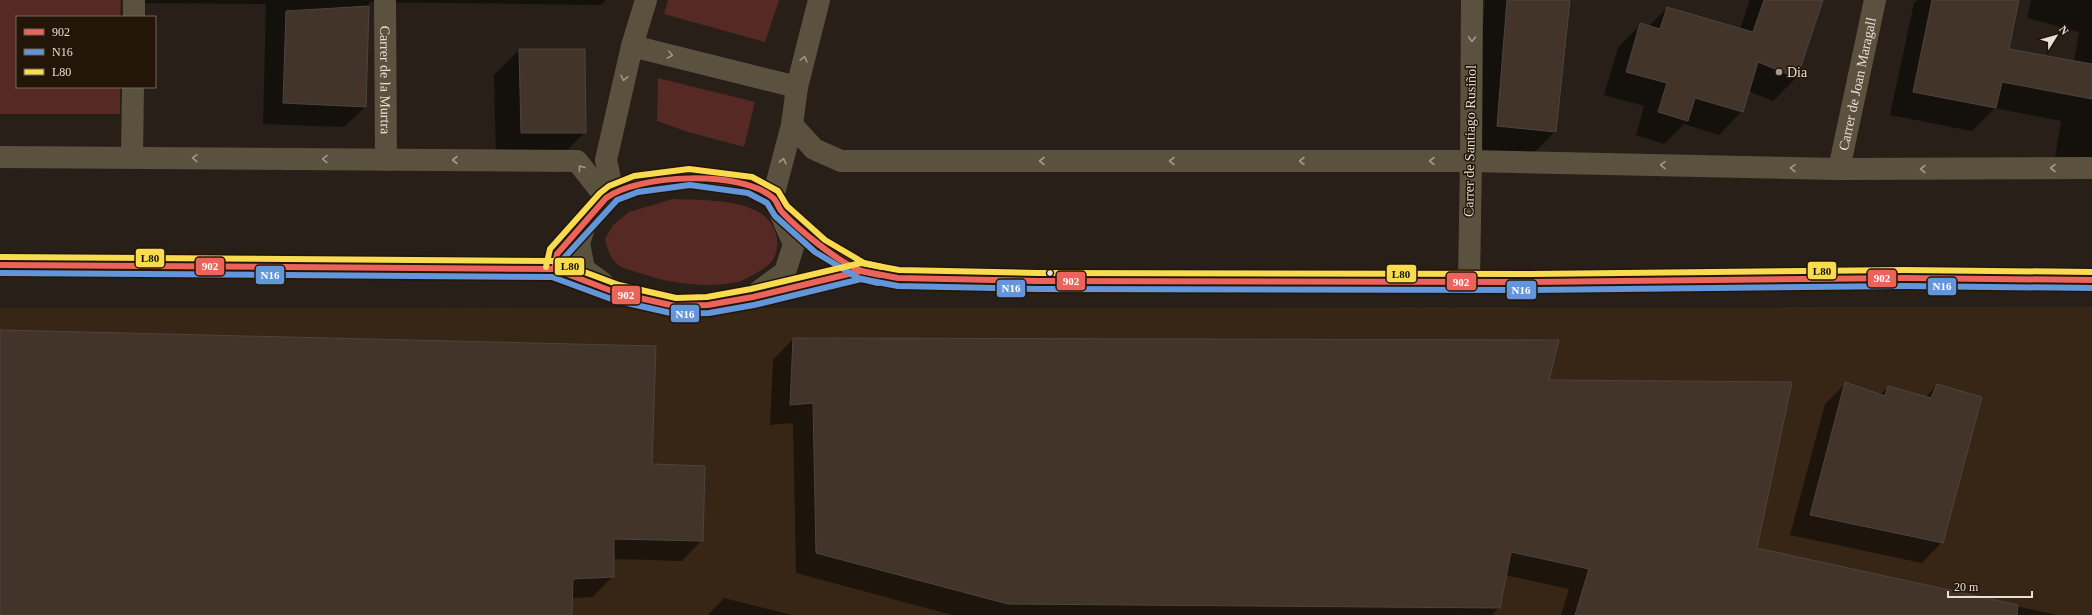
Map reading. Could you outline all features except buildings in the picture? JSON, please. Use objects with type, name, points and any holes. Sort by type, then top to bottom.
[{"type":"street","points":[[134,0],[134,16]]},
{"type":"street","name":"Carrer de la Murtra","points":[[385,0],[386,160]]},
{"type":"street","points":[[609,195],[606,160],[632,46],[646,0]]},
{"type":"street","points":[[753,297],[784,272],[794,244],[777,204],[792,125],[797,87],[819,0]]},
{"type":"street","name":"Carrer de Santiago Rusiñol","points":[[1469,281],[1472,0]]},
{"type":"street","name":"Carrer de Joan Maragall","points":[[1839,169],[1875,0]]},
{"type":"street","points":[[632,46],[797,87]]},
{"type":"street","points":[[132,157],[133,88]]},
{"type":"street","points":[[792,125],[814,149],[841,161],[1470,161],[1839,169],[2092,168]]},
{"type":"street","points":[[0,157],[577,161],[609,195]]},
{"type":"street","points":[[554,269],[557,254],[609,195],[636,184],[690,177],[750,185],[777,204],[820,246],[861,271],[898,278],[1037,281],[1469,281],[1905,278],[2092,280]]},
{"type":"street","points":[[586,221],[579,243],[584,269],[617,293]]},
{"type":"street","points":[[0,265],[554,269],[617,293],[675,306],[708,305],[753,297],[861,271]]},
{"type":"shaded area","points":[[0,0],[121,0],[120,16],[16,16],[16,88],[120,88],[120,114],[0,114]]},
{"type":"shaded area","points":[[668,0],[779,0],[765,42],[664,14]]},
{"type":"shaded area","points":[[658,78],[755,102],[744,147],[688,132],[657,121]]},
{"type":"shaded area","points":[[673,199],[727,202],[748,207],[757,211],[768,220],[776,232],[777,246],[773,260],[762,270],[741,281],[716,285],[681,283],[659,279],[625,269],[615,262],[611,257],[605,239],[613,225],[629,212]]},
{"type":"shaded area","points":[[2092,307],[2092,615],[0,615],[0,308]]},
{"type":"transit line","name":"L80","points":[[546,267],[550,249],[600,193],[609,186],[634,176],[689,169],[752,177],[778,191],[787,206],[825,240],[864,263],[882,267]]},
{"type":"transit line","name":"902","points":[[554,269],[557,254],[606,198],[621,190],[641,184],[689,178],[737,182],[757,188],[774,198],[781,210],[789,219],[831,254],[864,272],[880,275]]},
{"type":"transit line","name":"N16","points":[[562,271],[564,258],[617,200],[638,192],[690,185],[748,193],[767,203],[775,216],[815,252],[858,278],[878,283]]},
{"type":"transit line","name":"L80","points":[[0,257],[555,261],[619,285],[676,298],[707,297],[751,289],[861,263],[899,270],[1037,273],[1531,274],[1905,270],[2092,272]]},
{"type":"transit line","name":"902","points":[[0,265],[554,269],[617,293],[675,306],[708,305],[753,297],[861,271],[898,278],[1037,281],[1531,282],[1905,278],[2092,280]]},
{"type":"transit line","name":"N16","points":[[0,273],[552,277],[614,300],[675,314],[709,313],[754,305],[861,279],[898,286],[1037,289],[1531,290],[1905,286],[2092,288]]},
{"type":"place","name":"Dia","points":[[1779,72]]}]
